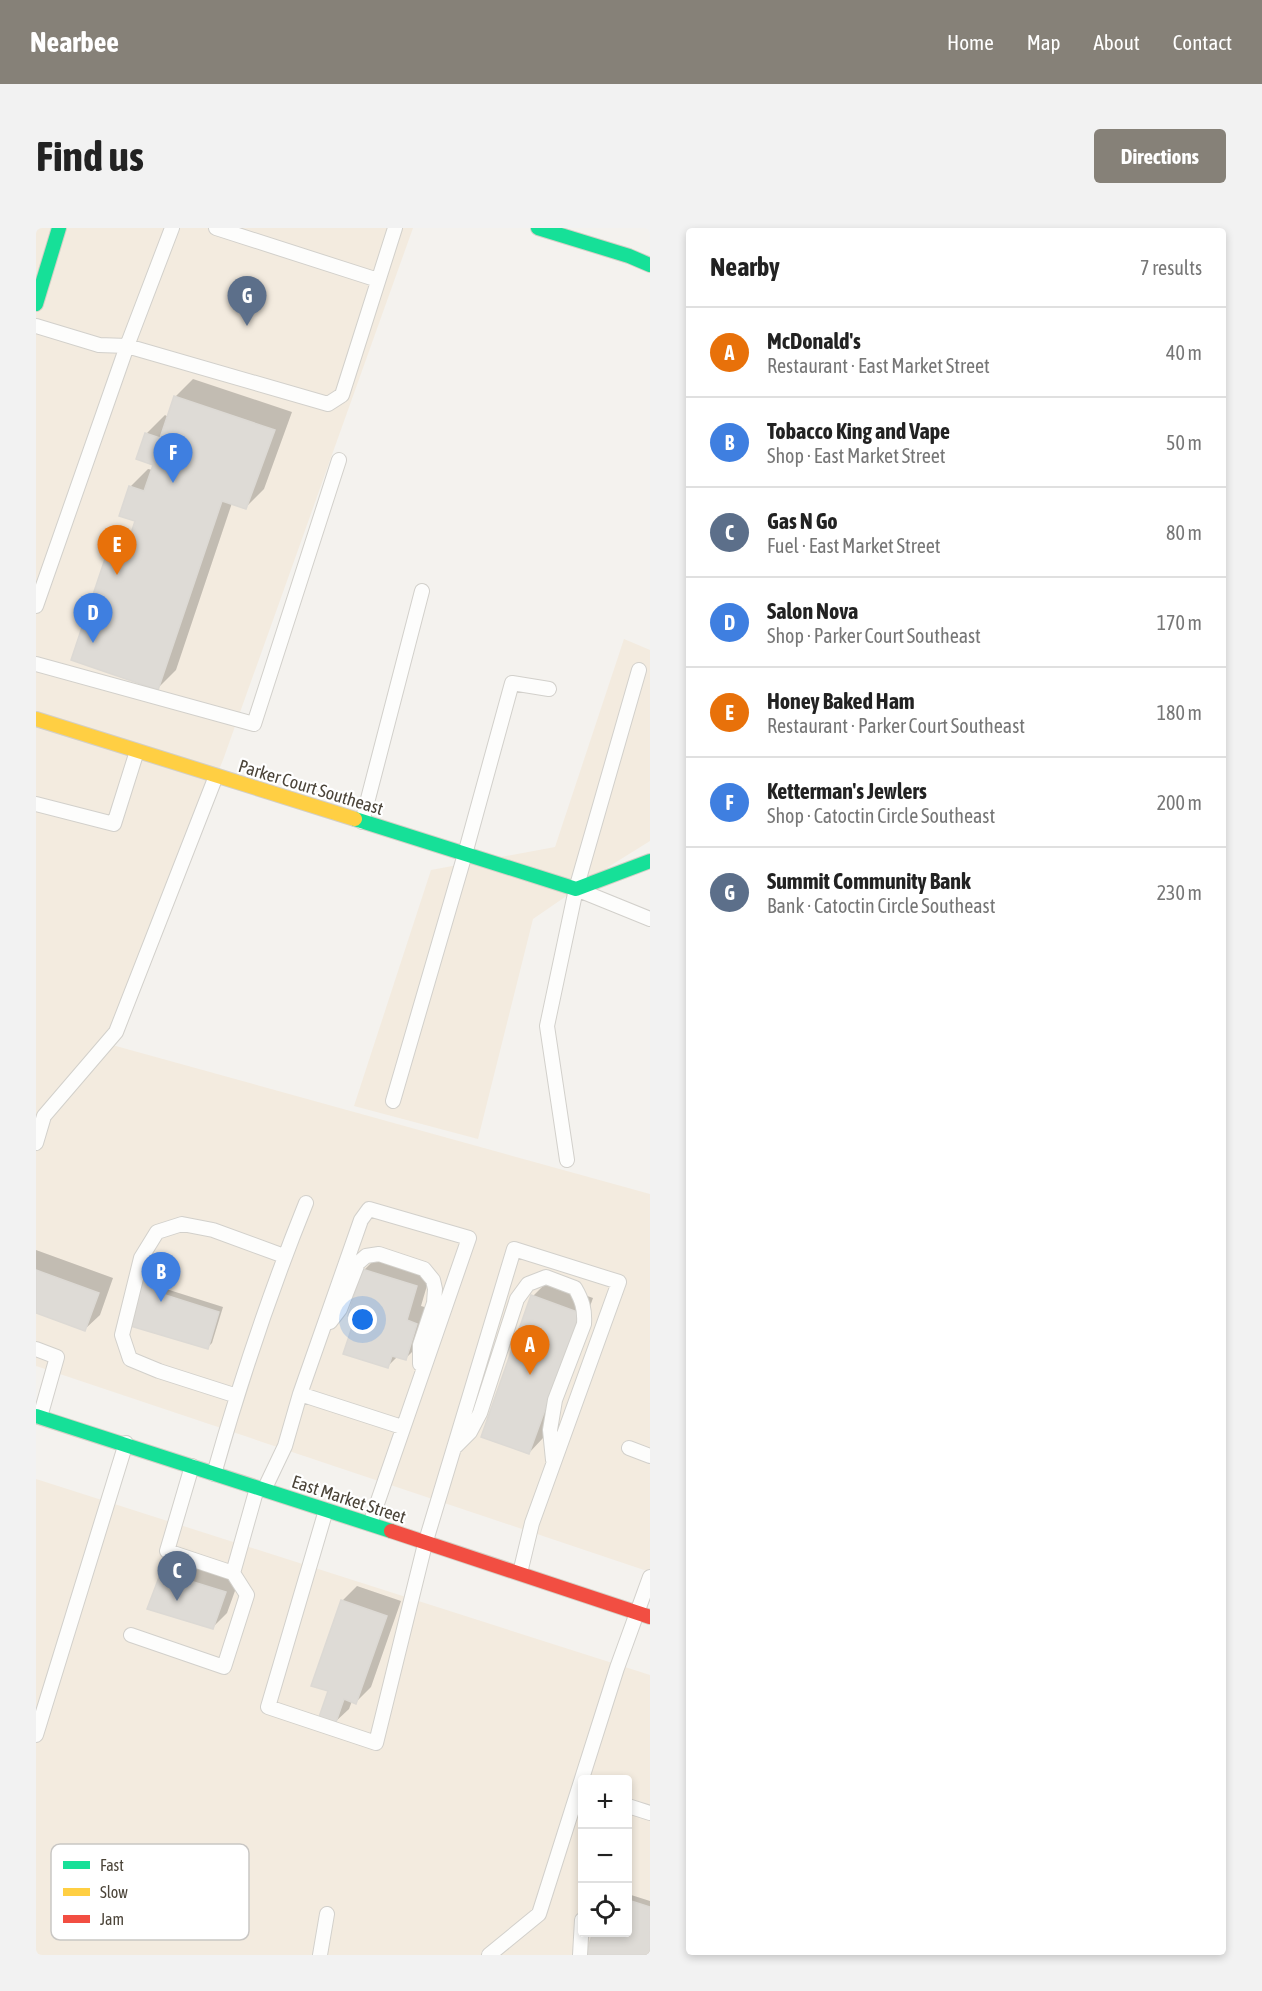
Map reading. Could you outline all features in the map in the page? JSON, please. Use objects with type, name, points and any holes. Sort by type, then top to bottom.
[{"type":"street","points":[[36,304],[59,228]]},
{"type":"street","points":[[538,228],[629,256],[650,265]]},
{"type":"street","name":"Parker Court Southeast","points":[[36,719],[576,890]]},
{"type":"street","points":[[576,890],[650,861]]},
{"type":"street","name":"East Market Street","points":[[38,1417],[126,1443],[192,1467],[643,1615]]},
{"type":"lane","points":[[37,598],[127,346],[172,228]]},
{"type":"lane","points":[[216,228],[378,280]]},
{"type":"lane","points":[[36,326],[99,345],[127,346],[328,404],[342,395],[395,228]]},
{"type":"lane","points":[[36,664],[254,724],[339,460]]},
{"type":"lane","points":[[362,822],[422,591]]},
{"type":"lane","points":[[567,1160],[547,1026],[576,890],[639,670]]},
{"type":"lane","points":[[393,1101],[512,683],[549,689]]},
{"type":"lane","points":[[36,804],[114,824],[137,751]]},
{"type":"lane","points":[[36,1143],[40,1116],[116,1032],[216,776]]},
{"type":"lane","name":"Parker Court Southeast","points":[[576,890],[650,919]]},
{"type":"lane","points":[[214,1474],[237,1396],[284,1256],[306,1203]]},
{"type":"lane","points":[[233,1573],[261,1489],[285,1446],[300,1394],[361,1220],[369,1209],[469,1238],[370,1524]]},
{"type":"lane","points":[[237,1396],[159,1371],[130,1359],[122,1335],[141,1258],[157,1232],[182,1224],[213,1230],[284,1256]]},
{"type":"lane","points":[[326,1510],[268,1707],[375,1743],[425,1544],[514,1249],[620,1282],[532,1523],[520,1573]]},
{"type":"lane","points":[[322,1332],[340,1309],[358,1263],[366,1256],[379,1254],[424,1269],[433,1280],[435,1289],[434,1303],[420,1344],[420,1375]]},
{"type":"lane","points":[[453,1448],[470,1431],[480,1413],[517,1299],[528,1284],[546,1277],[575,1288],[583,1301],[585,1312],[584,1324],[555,1400],[550,1430],[553,1465]]},
{"type":"lane","points":[[36,1349],[57,1357],[38,1417]]},
{"type":"lane","points":[[300,1394],[402,1427]]},
{"type":"lane","points":[[36,1735],[126,1443]]},
{"type":"lane","points":[[629,1448],[650,1456]]},
{"type":"lane","points":[[131,1635],[224,1667],[246,1595],[233,1573],[167,1551],[192,1467]]},
{"type":"lane","points":[[489,1955],[539,1914],[617,1668],[643,1615],[650,1577]]},
{"type":"lane","points":[[632,1808],[650,1813]]},
{"type":"lane","points":[[320,1955],[327,1914]]},
{"type":"lane","points":[[580,1955],[581,1937]]},
{"type":"shaded area","points":[[36,228],[413,228],[223,760],[105,1043],[650,1194],[650,1572],[36,1366]]},
{"type":"shaded area","points":[[624,639],[650,650],[650,841],[533,919],[478,1139],[354,1106],[431,870],[555,847]]},
{"type":"shaded area","points":[[36,1479],[650,1675],[650,1955],[36,1955]]},
{"type":"building","points":[[174,396],[275,430],[246,509],[222,501],[158,690],[71,660],[107,553],[123,558],[135,521],[119,516],[129,486],[144,491],[153,465],[136,459],[145,433],[160,438]]},
{"type":"building","points":[[362,1269],[417,1286],[407,1320],[417,1324],[406,1360],[392,1356],[388,1368],[343,1354],[355,1318],[348,1316]]},
{"type":"building","points":[[36,1270],[99,1293],[85,1331],[36,1313]]},
{"type":"building","points":[[143,1270],[164,1276],[159,1293],[219,1312],[208,1349],[127,1325]]},
{"type":"building","points":[[531,1295],[580,1313],[529,1454],[481,1437]]},
{"type":"building","points":[[161,1572],[226,1592],[213,1629],[147,1609]]},
{"type":"building","points":[[341,1600],[387,1616],[356,1704],[344,1699],[335,1725],[318,1720],[328,1691],[311,1686]]},
{"type":"building","points":[[632,1901],[650,1907],[650,1955],[586,1955],[591,1937],[632,1937]]},
{"type":"traffic: fast","points":[[36,304],[59,228]]},
{"type":"traffic: fast","points":[[538,228],[629,256],[650,265]]},
{"type":"traffic: fast","points":[[355,819],[576,889],[650,861]]},
{"type":"traffic: fast","points":[[36,1416],[391,1531]]},
{"type":"traffic: slow","points":[[36,719],[355,819]]},
{"type":"traffic: jam","points":[[391,1531],[650,1617]]},
{"type":"place","name":"Summit Community Bank","points":[[247,326]]},
{"type":"place","name":"Ketterman's Jewlers","points":[[173,483]]},
{"type":"place","name":"Honey Baked Ham","points":[[117,575]]},
{"type":"place","name":"Salon Nova","points":[[93,643]]},
{"type":"place","name":"Tobacco King and Vape","points":[[161,1302]]},
{"type":"place","name":"McDonald's","points":[[530,1375]]},
{"type":"place","name":"Gas N Go","points":[[177,1601]]}]
